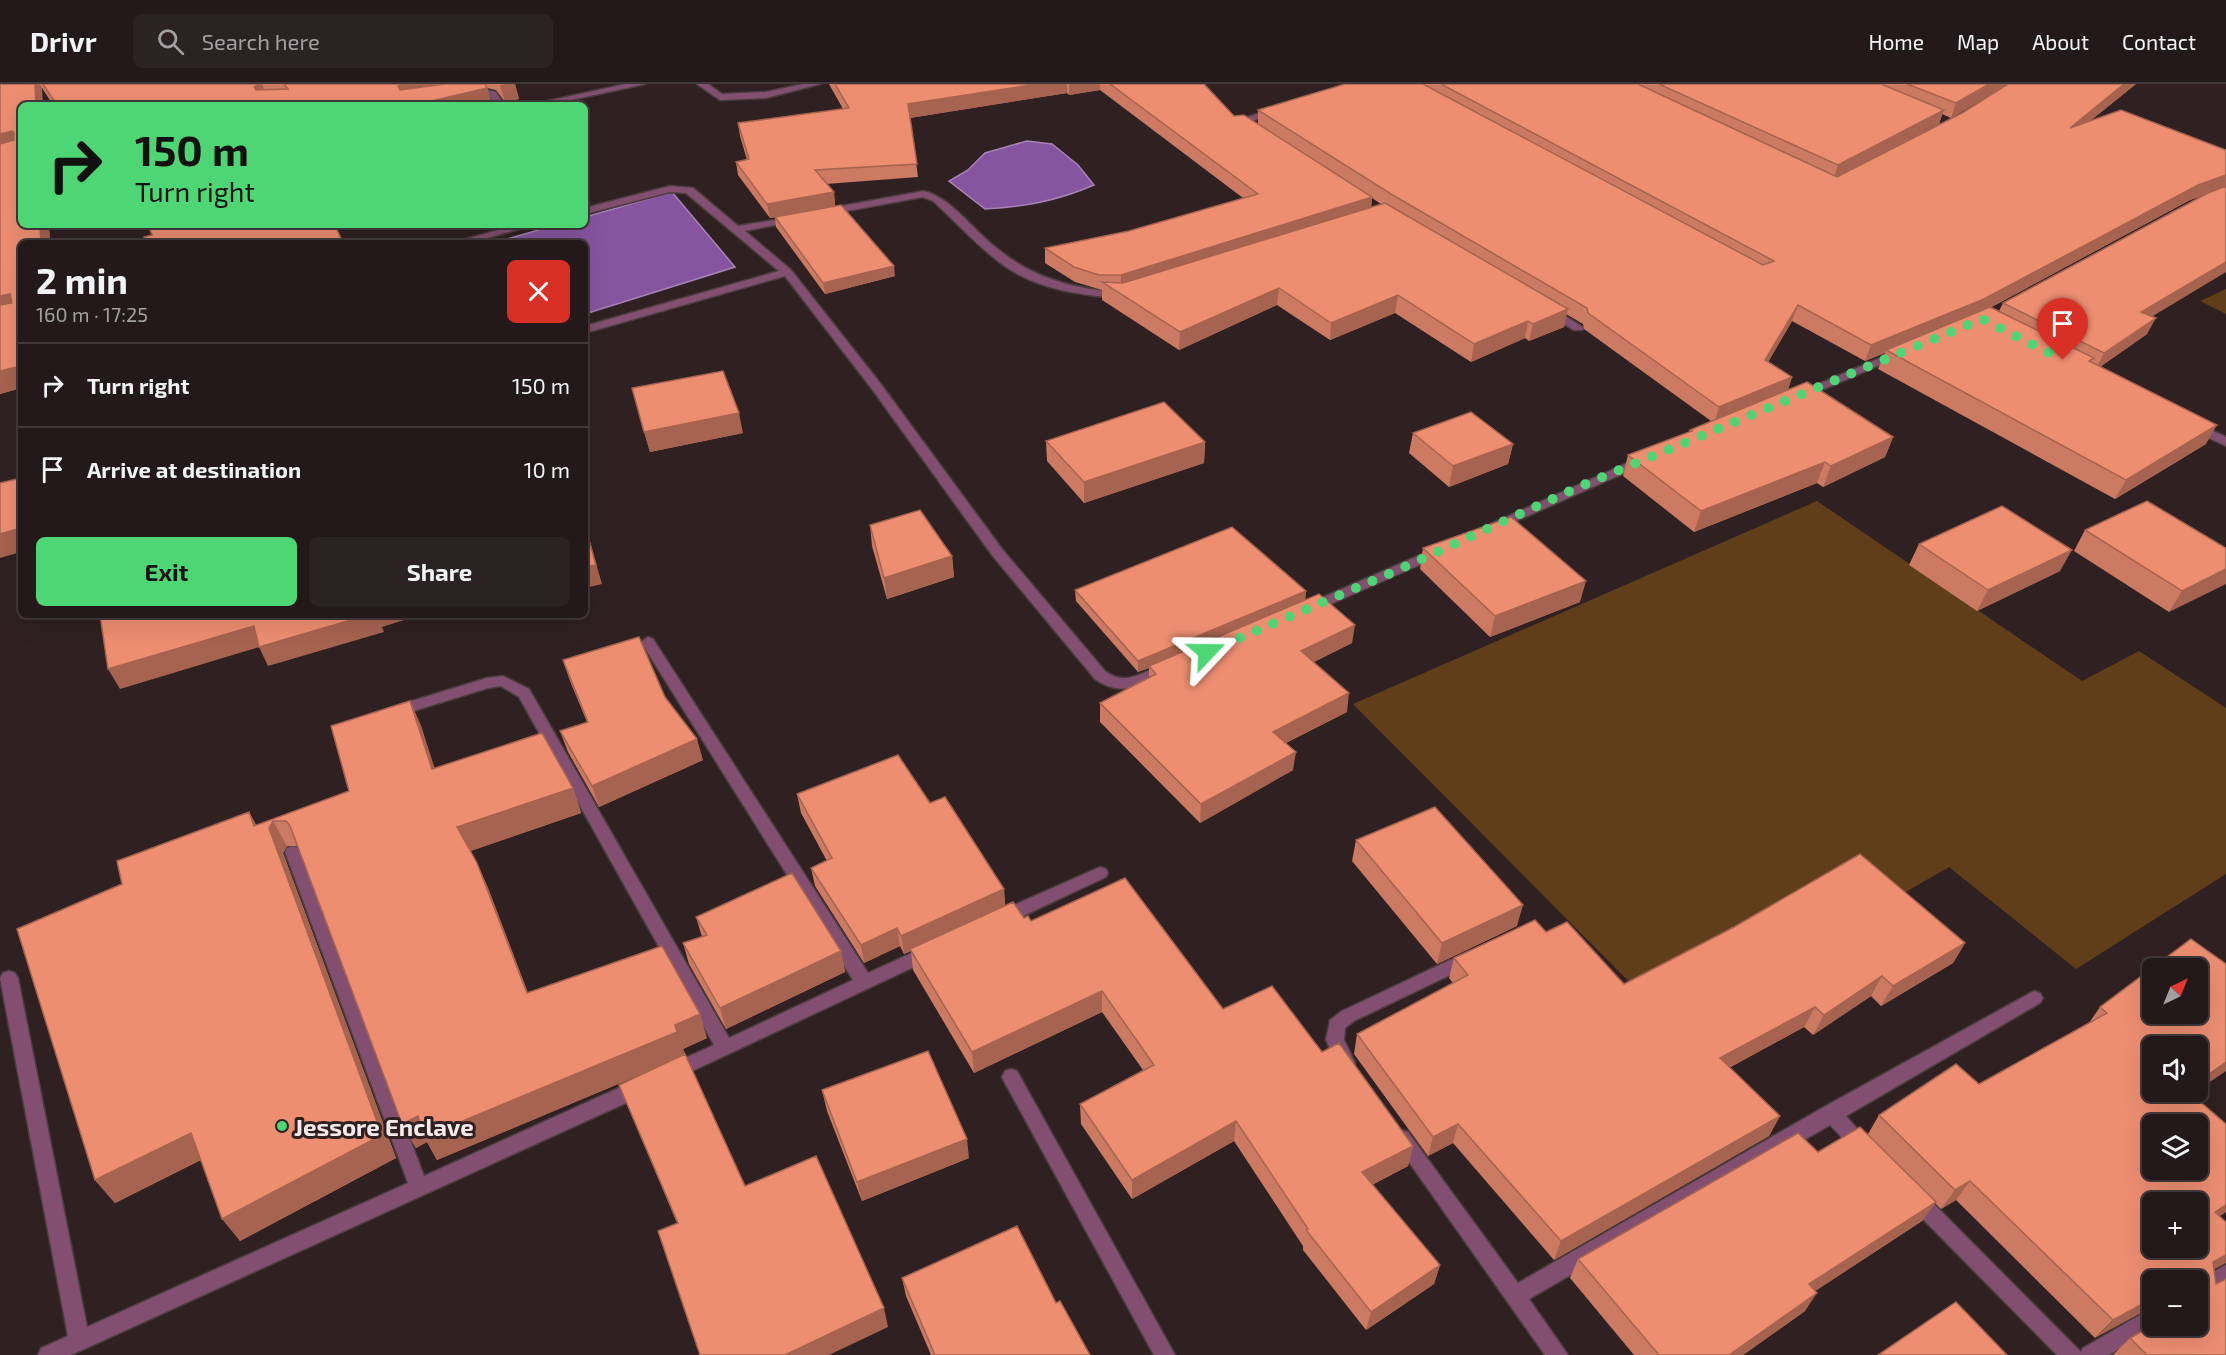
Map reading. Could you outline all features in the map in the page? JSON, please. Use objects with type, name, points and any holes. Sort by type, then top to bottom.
[{"type":"street","points":[[549,102],[640,84]]},
{"type":"street","points":[[702,84],[720,97],[766,95],[815,84]]},
{"type":"street","points":[[454,95],[488,91],[494,94],[498,102]]},
{"type":"street","points":[[1250,127],[1240,121],[1285,108]]},
{"type":"street","points":[[588,210],[682,188],[688,190],[787,272],[876,386],[998,552],[1108,683],[1118,686],[1128,685],[1181,663]]},
{"type":"street","points":[[734,230],[924,194],[937,199],[1011,267],[1052,282],[1099,295],[1132,292]]},
{"type":"street","points":[[468,240],[516,228]]},
{"type":"street","points":[[588,329],[787,272]]},
{"type":"street","points":[[1537,304],[1578,328]]},
{"type":"street","points":[[1787,400],[1917,346]]},
{"type":"street","points":[[2184,421],[2226,442]]},
{"type":"street","points":[[1476,534],[1657,454]]},
{"type":"street","points":[[1296,614],[1454,544]]},
{"type":"street","points":[[648,642],[864,982]]},
{"type":"street","points":[[381,716],[487,682],[503,681],[524,693],[725,1048]]},
{"type":"street","points":[[293,852],[419,1188]]},
{"type":"street","points":[[982,927],[1100,873]]},
{"type":"street","points":[[48,1355],[725,1048],[950,942]]},
{"type":"street","points":[[1358,1078],[1344,1059],[1335,1040],[1336,1025],[1348,1016],[1486,950]]},
{"type":"street","points":[[9,978],[79,1341]]},
{"type":"street","points":[[1515,1296],[2034,998]]},
{"type":"street","points":[[1011,1077],[1165,1355]]},
{"type":"street","points":[[1831,1113],[1881,1163]]},
{"type":"street","points":[[1392,1125],[1558,1355]]},
{"type":"street","points":[[1906,1188],[2072,1355]]},
{"type":"street","points":[[2208,1286],[2226,1275]]},
{"type":"street","points":[[2090,1355],[2142,1324]]},
{"type":"shaded area","points":[[1027,141],[1052,144],[1078,165],[1094,185],[1040,202],[985,209],[949,181],[968,170],[985,153]]},
{"type":"shaded area","points":[[672,192],[735,267],[588,313],[588,240],[504,240],[546,228],[588,228],[588,216]]},
{"type":"shaded area","points":[[2226,289],[2226,314],[2200,301]]},
{"type":"shaded area","points":[[1817,501],[2082,681],[2139,651],[2226,708],[2226,874],[2076,969],[1949,867],[1673,1026],[1353,704]]},
{"type":"building","points":[[0,84],[35,84],[36,102],[18,102],[18,228],[40,228],[41,240],[18,240],[18,367],[0,371],[0,305],[12,303],[10,294],[0,296],[0,144],[14,140],[14,133],[12,131],[0,134]]},
{"type":"building","points":[[43,84],[259,84],[254,87],[256,90],[288,89],[284,84],[407,84],[398,86],[400,90],[445,84],[485,84],[487,88],[428,102],[55,102]]},
{"type":"building","points":[[835,84],[1037,84],[908,104],[917,164],[815,170],[834,192],[767,204],[736,162],[749,159],[738,123],[849,108]]},
{"type":"building","points":[[1110,84],[1204,84],[1234,116],[1244,115],[1372,197],[1121,275],[1099,275],[1074,267],[1045,248],[1129,231],[1258,194]]},
{"type":"building","points":[[1345,84],[1423,84],[1763,265],[1774,261],[1441,84],[1638,84],[1837,177],[1962,113],[2008,84],[2124,84],[2070,128],[2121,110],[2226,150],[2226,175],[2198,185],[1984,299],[1871,345],[1798,305],[1765,360],[1792,377],[1719,407],[1588,313],[1587,308],[1391,194],[1258,110]]},
{"type":"building","points":[[1659,84],[1881,84],[1944,110],[1838,165]]},
{"type":"building","points":[[1907,84],[1989,84],[1956,103]]},
{"type":"building","points":[[2226,186],[2226,262],[2141,312],[2156,318],[2104,353],[2003,303],[2208,193]]},
{"type":"building","points":[[1385,203],[1568,309],[1533,324],[1528,321],[1474,344],[1398,295],[1331,323],[1279,288],[1180,332],[1102,282],[1123,283]]},
{"type":"building","points":[[841,205],[894,266],[823,283],[775,217]]},
{"type":"building","points":[[149,228],[336,228],[342,240],[146,240],[144,237],[152,235]]},
{"type":"building","points":[[1990,307],[2094,358],[2089,361],[2217,425],[2126,480],[1886,350]]},
{"type":"building","points":[[723,371],[739,413],[644,432],[632,388]]},
{"type":"building","points":[[1807,382],[1893,437],[1831,466],[1825,462],[1701,511],[1628,455],[1692,431],[1690,430]]},
{"type":"building","points":[[1164,402],[1205,442],[1084,482],[1046,441]]},
{"type":"building","points":[[1471,412],[1513,444],[1453,466],[1413,433]]},
{"type":"building","points":[[18,479],[18,529],[0,534],[0,483]]},
{"type":"building","points":[[2147,501],[2226,548],[2226,569],[2182,591],[2085,530]]},
{"type":"building","points":[[2002,506],[2072,550],[1988,590],[1919,544]]},
{"type":"building","points":[[920,510],[952,556],[884,578],[870,525]]},
{"type":"building","points":[[1511,517],[1586,581],[1495,616],[1423,548]]},
{"type":"building","points":[[1232,527],[1306,591],[1138,661],[1075,590]]},
{"type":"building","points":[[588,537],[596,565],[588,566]]},
{"type":"building","points":[[1319,594],[1355,625],[1301,651],[1349,693],[1273,732],[1296,752],[1201,804],[1100,703],[1156,674],[1149,666]]},
{"type":"building","points":[[100,618],[358,618],[259,647],[254,626],[108,669]]},
{"type":"building","points":[[639,637],[665,697],[697,739],[592,786],[560,731],[588,722],[563,660]]},
{"type":"building","points":[[410,701],[432,769],[542,733],[573,788],[457,827],[477,863],[527,993],[662,946],[700,1014],[675,1025],[677,1032],[424,1137],[418,1116],[402,1124],[290,826],[286,821],[273,821],[269,828],[382,1135],[222,1219],[191,1133],[95,1180],[17,929],[122,884],[117,861],[249,812],[254,826],[349,791],[331,726]]},
{"type":"building","points":[[898,755],[930,803],[945,797],[1004,889],[901,936],[897,928],[861,945],[811,868],[832,858],[797,794]]},
{"type":"building","points":[[1435,807],[1523,905],[1442,943],[1356,840]]},
{"type":"building","points":[[1860,854],[1965,943],[1893,986],[1882,976],[1824,1015],[1815,1007],[1720,1058],[1780,1116],[1561,1241],[1458,1124],[1433,1137],[1357,1034],[1468,975],[1454,958],[1535,920],[1546,932],[1567,922],[1624,984],[1734,927]]},
{"type":"building","points":[[792,873],[841,951],[720,1008],[683,943],[707,935],[696,917]]},
{"type":"building","points":[[1125,878],[1223,1009],[1272,986],[1322,1052],[1339,1043],[1413,1146],[1362,1172],[1440,1265],[1371,1312],[1306,1230],[1308,1229],[1236,1121],[1132,1180],[1080,1104],[1154,1065],[1102,991],[972,1052],[910,949],[1013,902],[1024,918],[1028,916],[1031,921]]},
{"type":"building","points":[[2191,939],[2226,964],[2226,1062],[2208,1075],[2208,1036],[2142,1036],[2142,1102],[2201,1102],[2226,1124],[2226,1205],[2215,1212],[2226,1222],[2226,1255],[2213,1262],[2216,1284],[2226,1279],[2226,1355],[2147,1355],[2130,1338],[2142,1331],[2142,1336],[2208,1336],[2208,1270],[2142,1270],[2142,1304],[2113,1320],[1970,1181],[1955,1190],[1879,1115],[1956,1064],[1979,1084],[2107,1013],[2100,1007],[2142,976],[2142,1024],[2208,1024],[2208,958],[2166,958]]},
{"type":"building","points":[[928,1051],[967,1139],[857,1182],[822,1090]]},
{"type":"building","points":[[685,1054],[745,1186],[816,1156],[884,1308],[785,1355],[700,1355],[658,1231],[678,1223],[619,1085]]},
{"type":"building","points":[[1860,1127],[1936,1202],[1809,1284],[1817,1293],[1729,1355],[1659,1355],[1578,1259],[1798,1133],[1818,1152]]},
{"type":"building","points":[[1017,1226],[1056,1303],[1060,1301],[1090,1355],[935,1355],[902,1278]]},
{"type":"building","points":[[1956,1302],[2007,1355],[1878,1355]]},
{"type":"place","name":"Jessore Enclave","points":[[282,1126]]},
{"type":"route","points":[[1207,652],[1391,573],[1581,486],[1982,319],[2063,360]]}]
